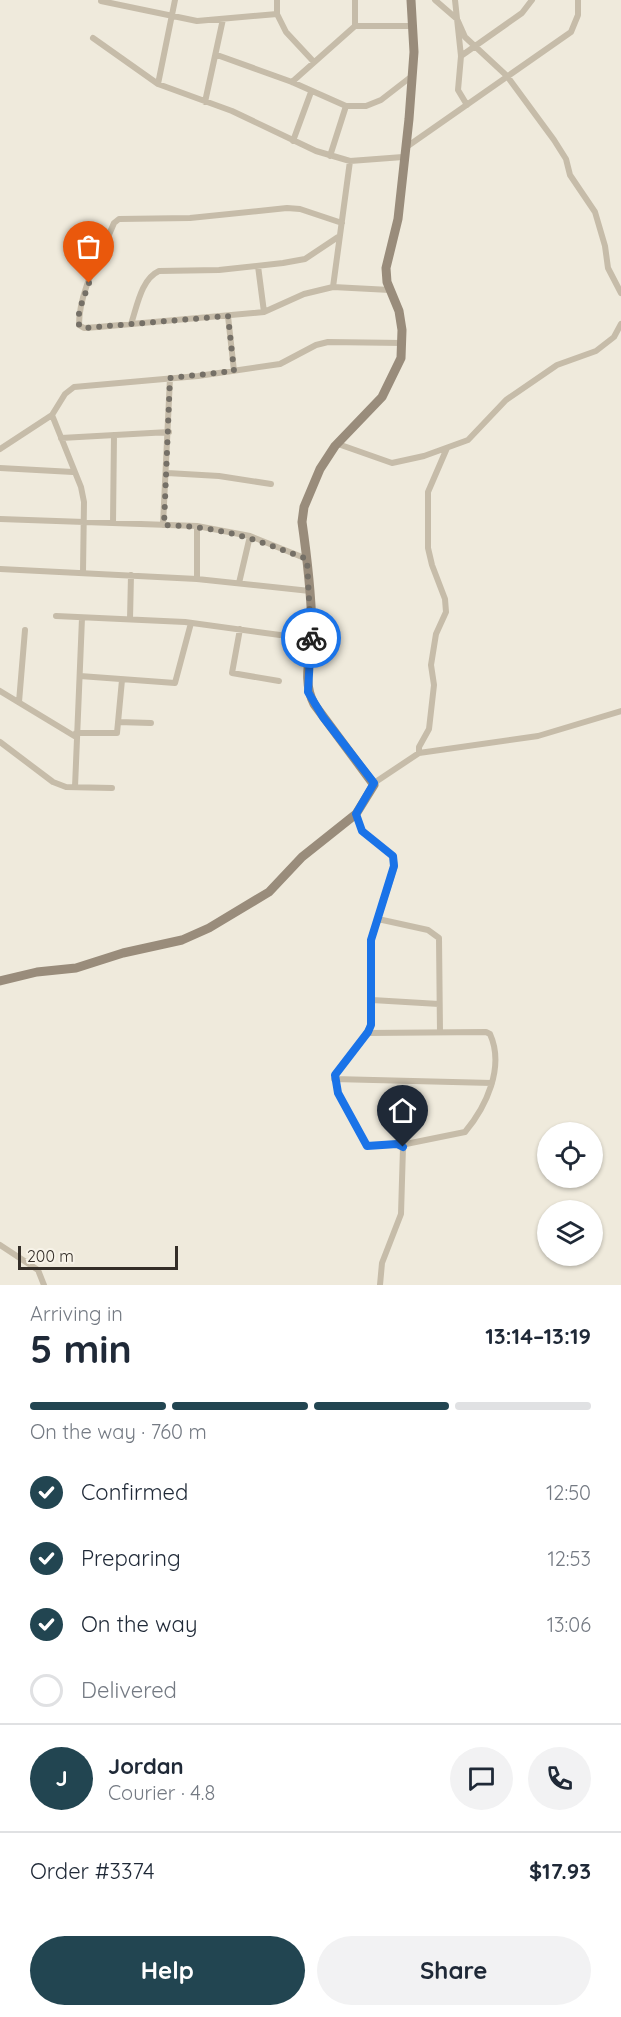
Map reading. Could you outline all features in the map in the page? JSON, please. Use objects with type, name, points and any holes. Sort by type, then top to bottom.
[{"type":"street","points":[[158,84],[175,0]]},
{"type":"street","points":[[278,0],[277,14],[286,32],[313,61]]},
{"type":"street","points":[[355,0],[355,26]]},
{"type":"street","points":[[374,783],[318,711],[308,692],[308,660],[312,630],[302,522],[304,507],[320,469],[338,444],[390,385],[401,358],[403,343],[399,311],[390,290],[386,268],[398,219],[412,76],[411,0]]},
{"type":"street","points":[[435,0],[456,19],[465,37],[507,76],[527,107],[554,140],[566,159],[570,176],[595,212],[605,246],[608,268],[621,293]]},
{"type":"street","points":[[455,0],[461,56],[458,90],[467,105]]},
{"type":"street","points":[[461,56],[522,13],[532,0]]},
{"type":"street","points":[[93,38],[158,84],[232,111],[293,141],[330,156],[350,161],[404,153],[507,76],[571,32],[578,15],[578,0]]},
{"type":"street","points":[[102,1],[129,5],[171,18],[197,21],[277,14]]},
{"type":"street","points":[[205,102],[223,19]]},
{"type":"street","points":[[292,82],[355,26],[412,26]]},
{"type":"street","points":[[217,55],[292,82],[346,106],[366,106],[381,100],[412,76]]},
{"type":"street","points":[[293,141],[311,92]]},
{"type":"street","points":[[330,156],[346,106]]},
{"type":"street","points":[[333,287],[350,161]]},
{"type":"street","points":[[342,223],[300,209],[287,208],[190,218],[119,219],[114,223],[84,297],[79,325],[84,328],[264,312],[304,294],[333,287],[390,290]]},
{"type":"street","points":[[131,324],[144,286],[152,274],[159,271],[258,266],[305,259],[338,237]]},
{"type":"street","points":[[258,266],[264,312]]},
{"type":"street","points":[[228,316],[234,371]]},
{"type":"street","points":[[338,444],[388,463],[468,441],[507,400],[557,365],[586,356],[606,344],[614,337],[621,324]]},
{"type":"street","points":[[0,448],[52,415],[65,394],[74,387],[234,371],[280,364],[316,345],[328,342],[403,343]]},
{"type":"street","points":[[164,525],[170,378]]},
{"type":"street","points":[[52,415],[73,472],[81,487],[85,522],[83,572]]},
{"type":"street","points":[[61,438],[169,432]]},
{"type":"street","points":[[113,523],[114,435]]},
{"type":"street","points":[[419,753],[419,747],[429,729],[434,685],[431,665],[436,634],[446,612],[445,599],[428,548],[428,492],[447,448]]},
{"type":"street","points":[[0,468],[73,472]]},
{"type":"street","points":[[167,473],[219,476],[271,484]]},
{"type":"street","points":[[0,519],[197,526],[250,536],[307,559]]},
{"type":"street","points":[[197,526],[197,579]]},
{"type":"street","points":[[238,583],[250,536]]},
{"type":"street","points":[[0,570],[197,579],[310,591]]},
{"type":"street","points":[[130,619],[131,575]]},
{"type":"street","points":[[56,616],[191,624],[280,635]]},
{"type":"street","points":[[75,787],[82,618]]},
{"type":"street","points":[[80,676],[175,683],[191,624]]},
{"type":"street","points":[[240,629],[232,673],[279,681]]},
{"type":"street","points":[[19,702],[25,630]]},
{"type":"street","points":[[0,691],[76,735],[115,735],[122,680]]},
{"type":"street","points":[[0,981],[37,972],[76,968],[123,953],[182,940],[209,928],[269,892],[302,856],[356,814],[374,783],[419,753],[538,736],[620,712]]},
{"type":"street","points":[[118,722],[152,723]]},
{"type":"street","points":[[0,742],[53,782],[75,787],[112,788]]},
{"type":"street","points":[[356,814],[362,831],[394,860],[392,877],[371,940],[372,1000],[368,1032],[340,1065],[334,1079],[338,1093],[367,1146],[400,1145],[465,1132],[489,1095],[494,1054],[490,1034],[368,1032]]},
{"type":"street","points":[[378,919],[428,930],[440,938],[440,1032]]},
{"type":"street","points":[[372,1000],[440,1004]]},
{"type":"street","points":[[334,1079],[492,1083]]},
{"type":"street","points":[[380,1285],[382,1263],[401,1214],[403,1155],[400,1145]]},
{"type":"street","points":[[0,1245],[38,1270],[44,1285]]},
{"type":"way so far","points":[[89,283],[79,311],[79,325],[84,328],[228,316],[234,371],[170,378],[164,525],[222,529],[250,536],[307,559],[311,638]]},
{"type":"route","points":[[311,638],[306,684],[308,692],[323,717],[374,783],[356,814],[362,831],[393,856],[394,860],[392,877],[371,940],[371,1025],[360,1043],[340,1065],[335,1075],[335,1085],[367,1146],[397,1144],[403,1147]]}]
